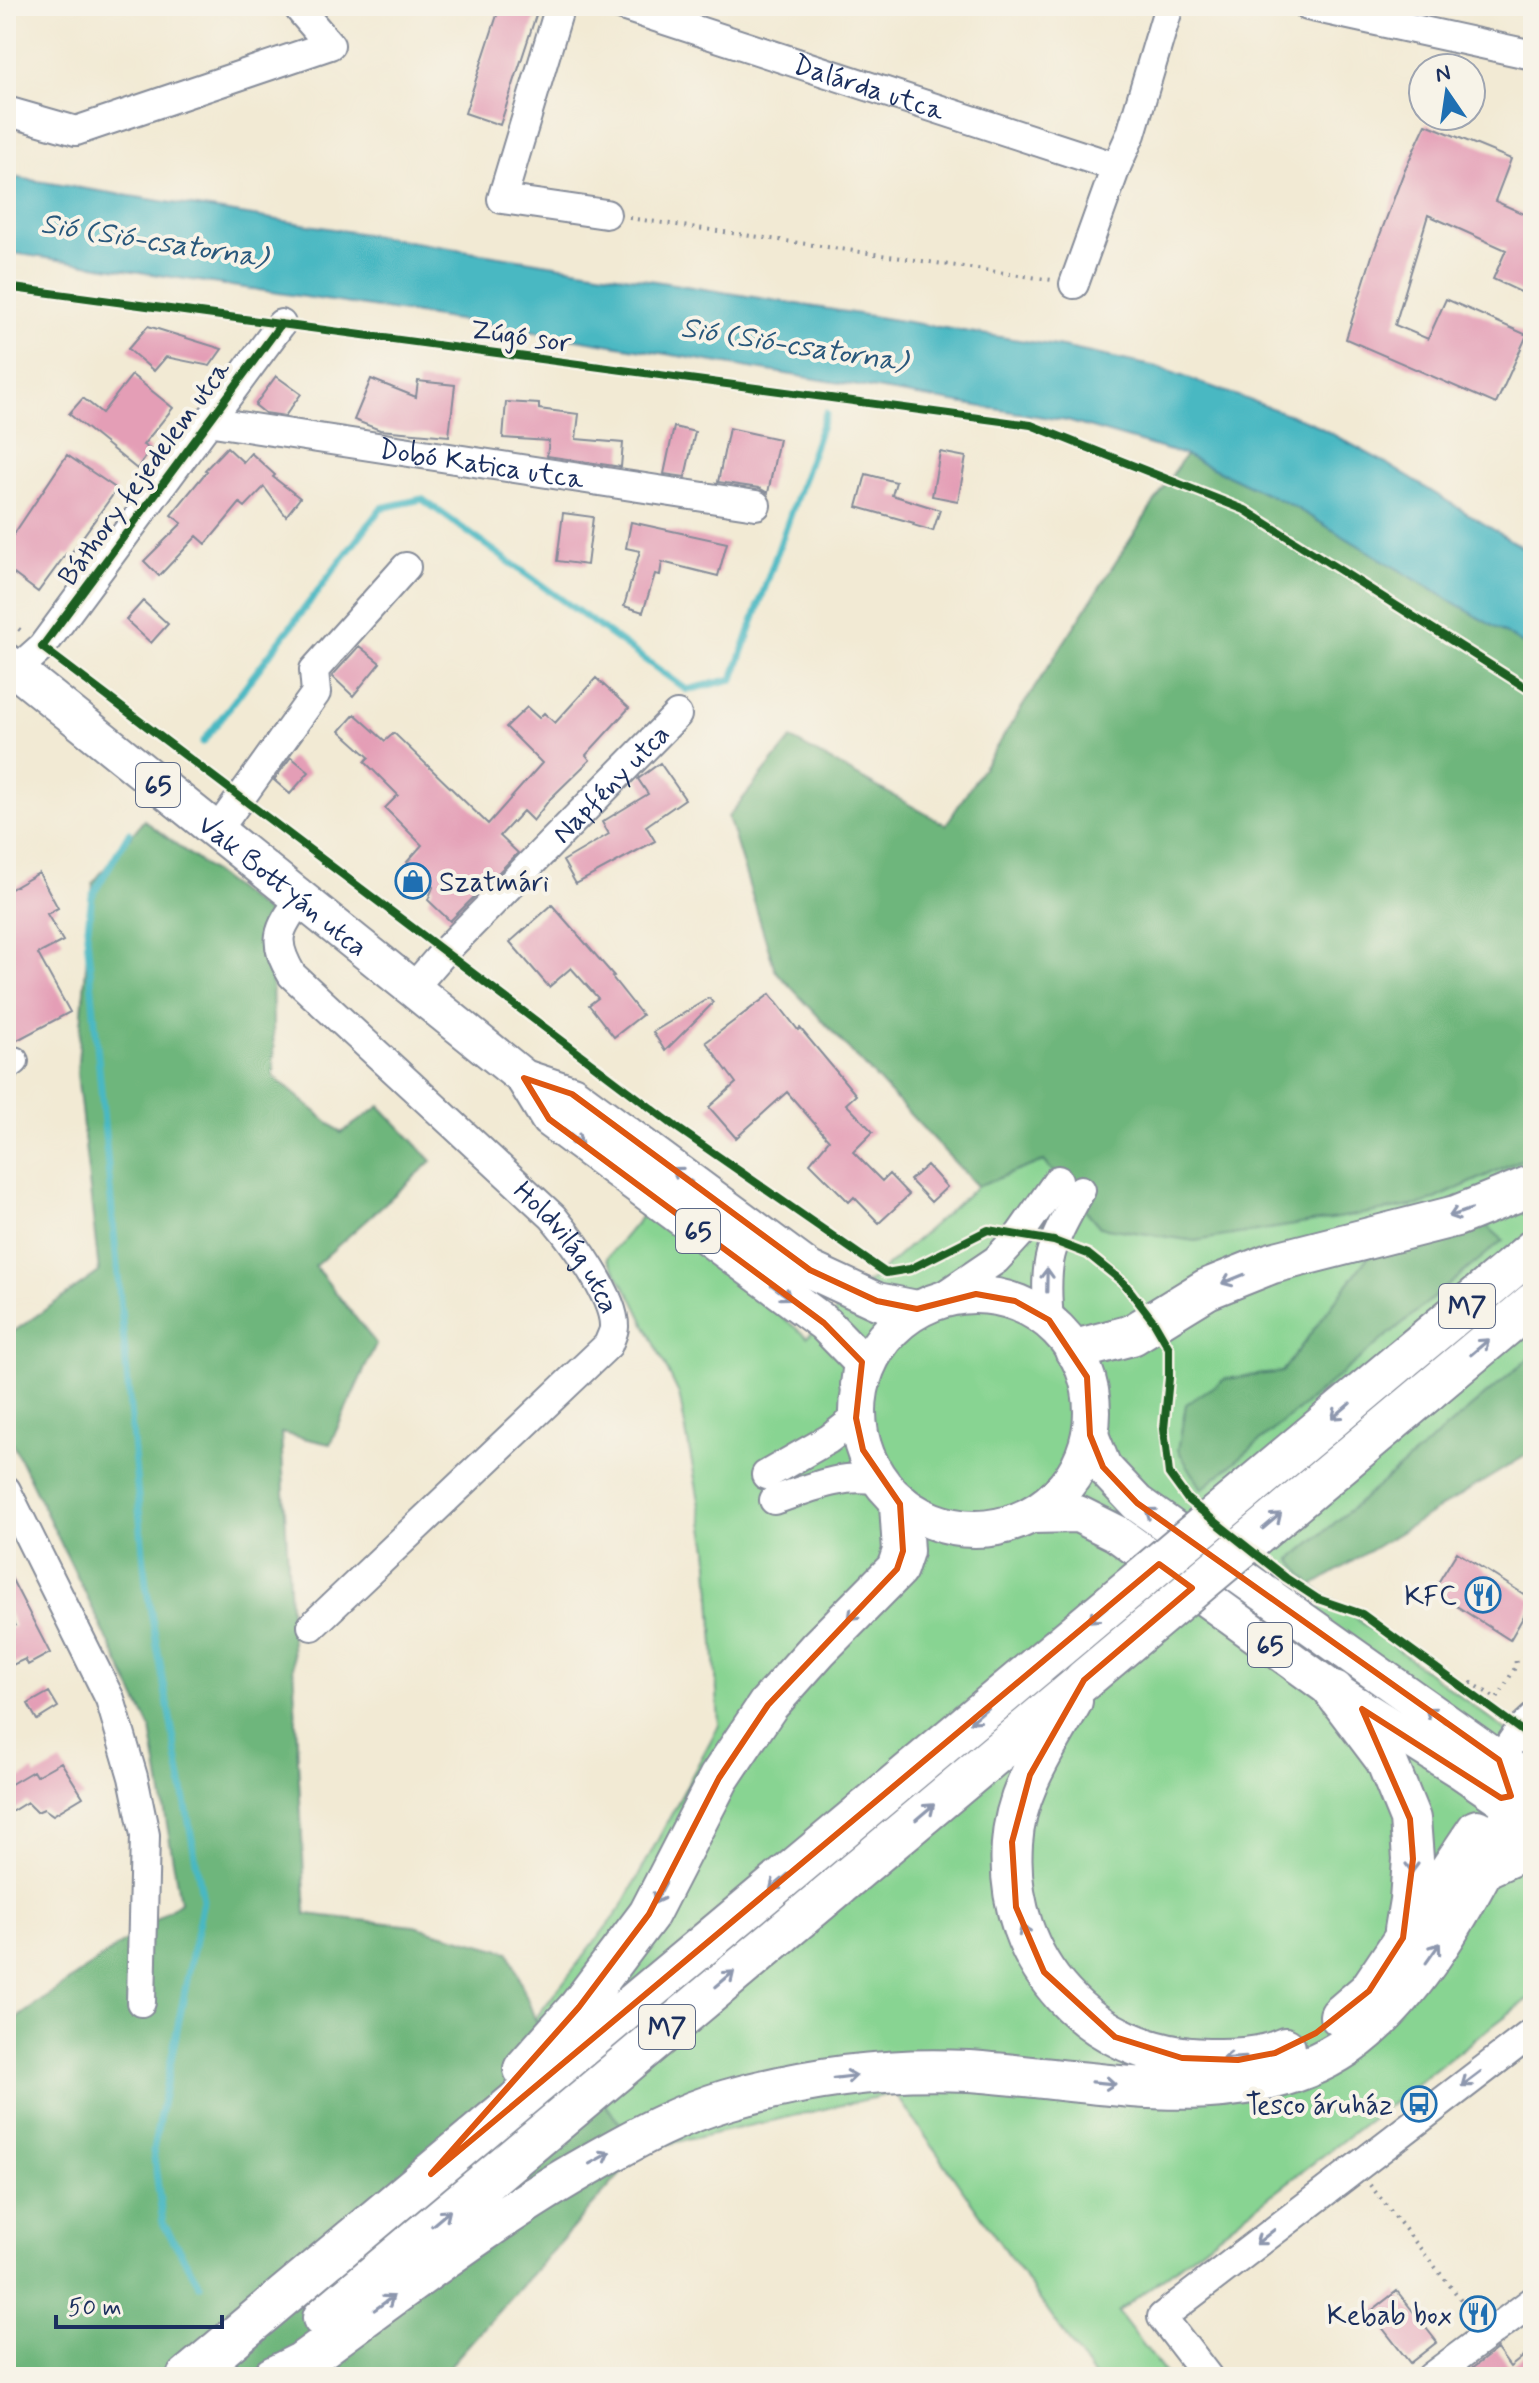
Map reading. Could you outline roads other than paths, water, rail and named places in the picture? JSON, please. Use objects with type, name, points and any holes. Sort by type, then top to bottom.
[{"type":"highway","points":[[1075,1350],[1132,1335],[1207,1289],[1272,1263],[1456,1216],[1533,1185]]},
{"type":"highway","name":"M7","points":[[187,2377],[1533,1250]]},
{"type":"highway","name":"M7","points":[[253,2377],[1533,1303]]},
{"type":"highway","points":[[431,2174],[579,2007],[649,1914],[719,1778],[768,1705],[897,1569],[903,1551],[889,1492]]},
{"type":"highway","points":[[1084,1680],[1030,1775],[1018,1808],[1011,1874],[1016,1907],[1026,1938],[1044,1972],[1070,2002],[1115,2037],[1145,2050],[1182,2058],[1238,2060],[1275,2053],[1316,2033],[1369,1991],[1403,1938],[1520,1778]]},
{"type":"highway","points":[[1334,1691],[1386,1760],[1410,1819],[1413,1859],[1403,1938]]},
{"type":"highway","points":[[273,2377],[301,2363],[500,2220],[575,2172],[657,2126],[727,2100],[822,2079],[883,2072],[965,2071],[1159,2088],[1222,2089],[1264,2083],[1312,2065],[1346,2046],[1377,2021],[1436,1951],[1484,1868],[1520,1778]]},
{"type":"highway","points":[[1484,1868],[1533,1846]]},
{"type":"main road","name":"Vak Bottyán utca","points":[[9,670],[524,1078],[572,1094],[810,1270],[877,1301],[927,1304]]},
{"type":"main road","name":"Vak Bottyán utca","points":[[524,1078],[549,1119],[824,1323],[862,1362],[858,1402]]},
{"type":"main road","name":"65","points":[[927,1304],[976,1294],[1015,1301],[1049,1320],[1075,1350],[1090,1391],[1090,1435],[1076,1473],[1063,1490],[1032,1515]]},
{"type":"main road","points":[[858,1402],[871,1355],[891,1329],[927,1304]]},
{"type":"main road","name":"65","points":[[858,1402],[863,1450],[889,1492],[930,1521],[964,1529],[999,1527],[1032,1515],[1078,1514],[1116,1533],[1334,1691],[1460,1770],[1520,1778]]},
{"type":"main road","name":"65","points":[[1090,1435],[1103,1467],[1137,1503],[1520,1778]]},
{"type":"street","points":[[560,6],[502,199],[606,214]]},
{"type":"street","name":"Dalárda utca","points":[[622,6],[1116,167]]},
{"type":"street","points":[[1074,284],[1131,134],[1169,6]]},
{"type":"street","points":[[1308,6],[1533,55]]},
{"type":"street","points":[[6,111],[76,131],[330,45],[300,7]]},
{"type":"street","name":"Báthory fejedelem utca","points":[[9,670],[42,647],[281,324]]},
{"type":"street","name":"Dobó Katica utca","points":[[207,421],[756,505]]},
{"type":"street","points":[[216,832],[316,693],[314,670],[406,567]]},
{"type":"street","name":"Napfény utca","points":[[412,989],[445,951],[677,715]]},
{"type":"street","name":"Holdvilág utca","points":[[300,900],[278,935],[280,956],[292,975],[553,1217],[581,1251],[611,1310],[614,1327],[608,1345],[312,1626]]},
{"type":"street","points":[[927,1304],[996,1260],[1070,1185],[1048,1260],[1049,1320]]},
{"type":"street","points":[[858,1402],[829,1439],[770,1487],[820,1484],[858,1476],[889,1492]]},
{"type":"street","points":[[6,1490],[110,1699],[133,1777],[145,1835],[141,2002]]},
{"type":"street","points":[[1208,2377],[1162,2317],[1533,2032]]},
{"type":"street","points":[[1431,2377],[1533,2301]]},
{"type":"water","name":"Sió (Sió-csatorna)","points":[[6,176],[1062,347],[1157,367],[1310,422],[1384,462],[1533,554],[1533,650],[1291,505],[1185,455],[1067,421],[517,329],[6,252]]},
{"type":"waterway","points":[[203,742],[381,508],[422,499],[687,690],[733,679],[826,413]]},
{"type":"waterway","points":[[129,833],[92,896],[87,935],[146,1585],[203,1900],[153,2150],[163,2223],[200,2285]]},
{"type":"place","name":"Szatmári","points":[[413,881]]},
{"type":"place","name":"KFC","points":[[1483,1595]]},
{"type":"place","name":"Tesco áruház","points":[[1419,2104]]},
{"type":"place","name":"Kebab box","points":[[1478,2314]]}]
